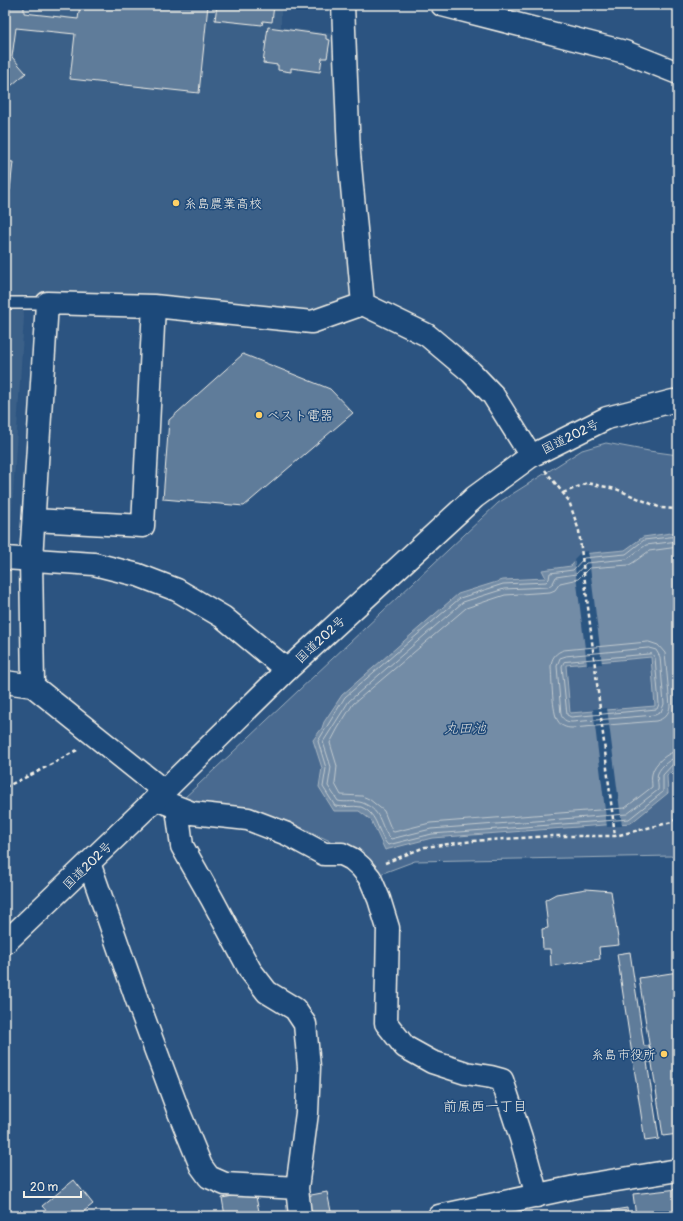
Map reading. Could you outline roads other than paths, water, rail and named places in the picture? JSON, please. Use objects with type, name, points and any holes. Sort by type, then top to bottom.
[{"type":"main road","points":[[343,5],[349,154],[363,304]]},
{"type":"main road","points":[[442,5],[625,52],[678,73]]},
{"type":"main road","points":[[33,686],[31,559],[47,303],[154,306],[312,322],[363,304],[427,335],[471,372],[493,395],[531,456]]},
{"type":"main road","points":[[34,520],[143,526],[154,306]]},
{"type":"main road","name":"国道202号","points":[[5,944],[287,670],[475,497],[531,456],[607,418],[676,400]]},
{"type":"main road","points":[[5,558],[94,564],[138,575],[177,590],[223,617],[287,670]]},
{"type":"main road","points":[[5,682],[33,686],[99,738],[160,795],[177,808],[192,813],[248,819],[287,834],[324,854],[342,854],[352,859],[370,878],[379,899],[388,928],[386,1023],[405,1047],[432,1062],[466,1073],[502,1080],[521,1138],[537,1196]]},
{"type":"main road","points":[[177,808],[182,846],[250,970],[268,992],[295,1009],[305,1024],[309,1067],[307,1113],[297,1188],[300,1216]]},
{"type":"main road","points":[[88,863],[140,1008],[201,1166],[209,1177],[225,1184],[297,1188]]},
{"type":"main road","points":[[439,1216],[580,1186],[678,1170]]},
{"type":"lane","points":[[5,303],[47,303]]},
{"type":"water","name":"丸田池","points":[[678,532],[678,765],[667,776],[668,793],[631,823],[432,838],[385,850],[371,820],[359,811],[334,811],[319,787],[322,768],[313,740],[342,695],[458,594],[503,580],[546,578],[542,570],[571,566],[582,554],[625,550],[643,537]],"holes":[[[651,657],[655,706],[570,713],[566,665]]]},
{"type":"place","name":"糸島農業高校","points":[[176,203]]},
{"type":"place","name":"ベスト電器","points":[[259,415]]},
{"type":"place","name":"糸島市役所","points":[[664,1054]]},
{"type":"district","name":"前原西一丁目","points":[[485,1106]]}]
